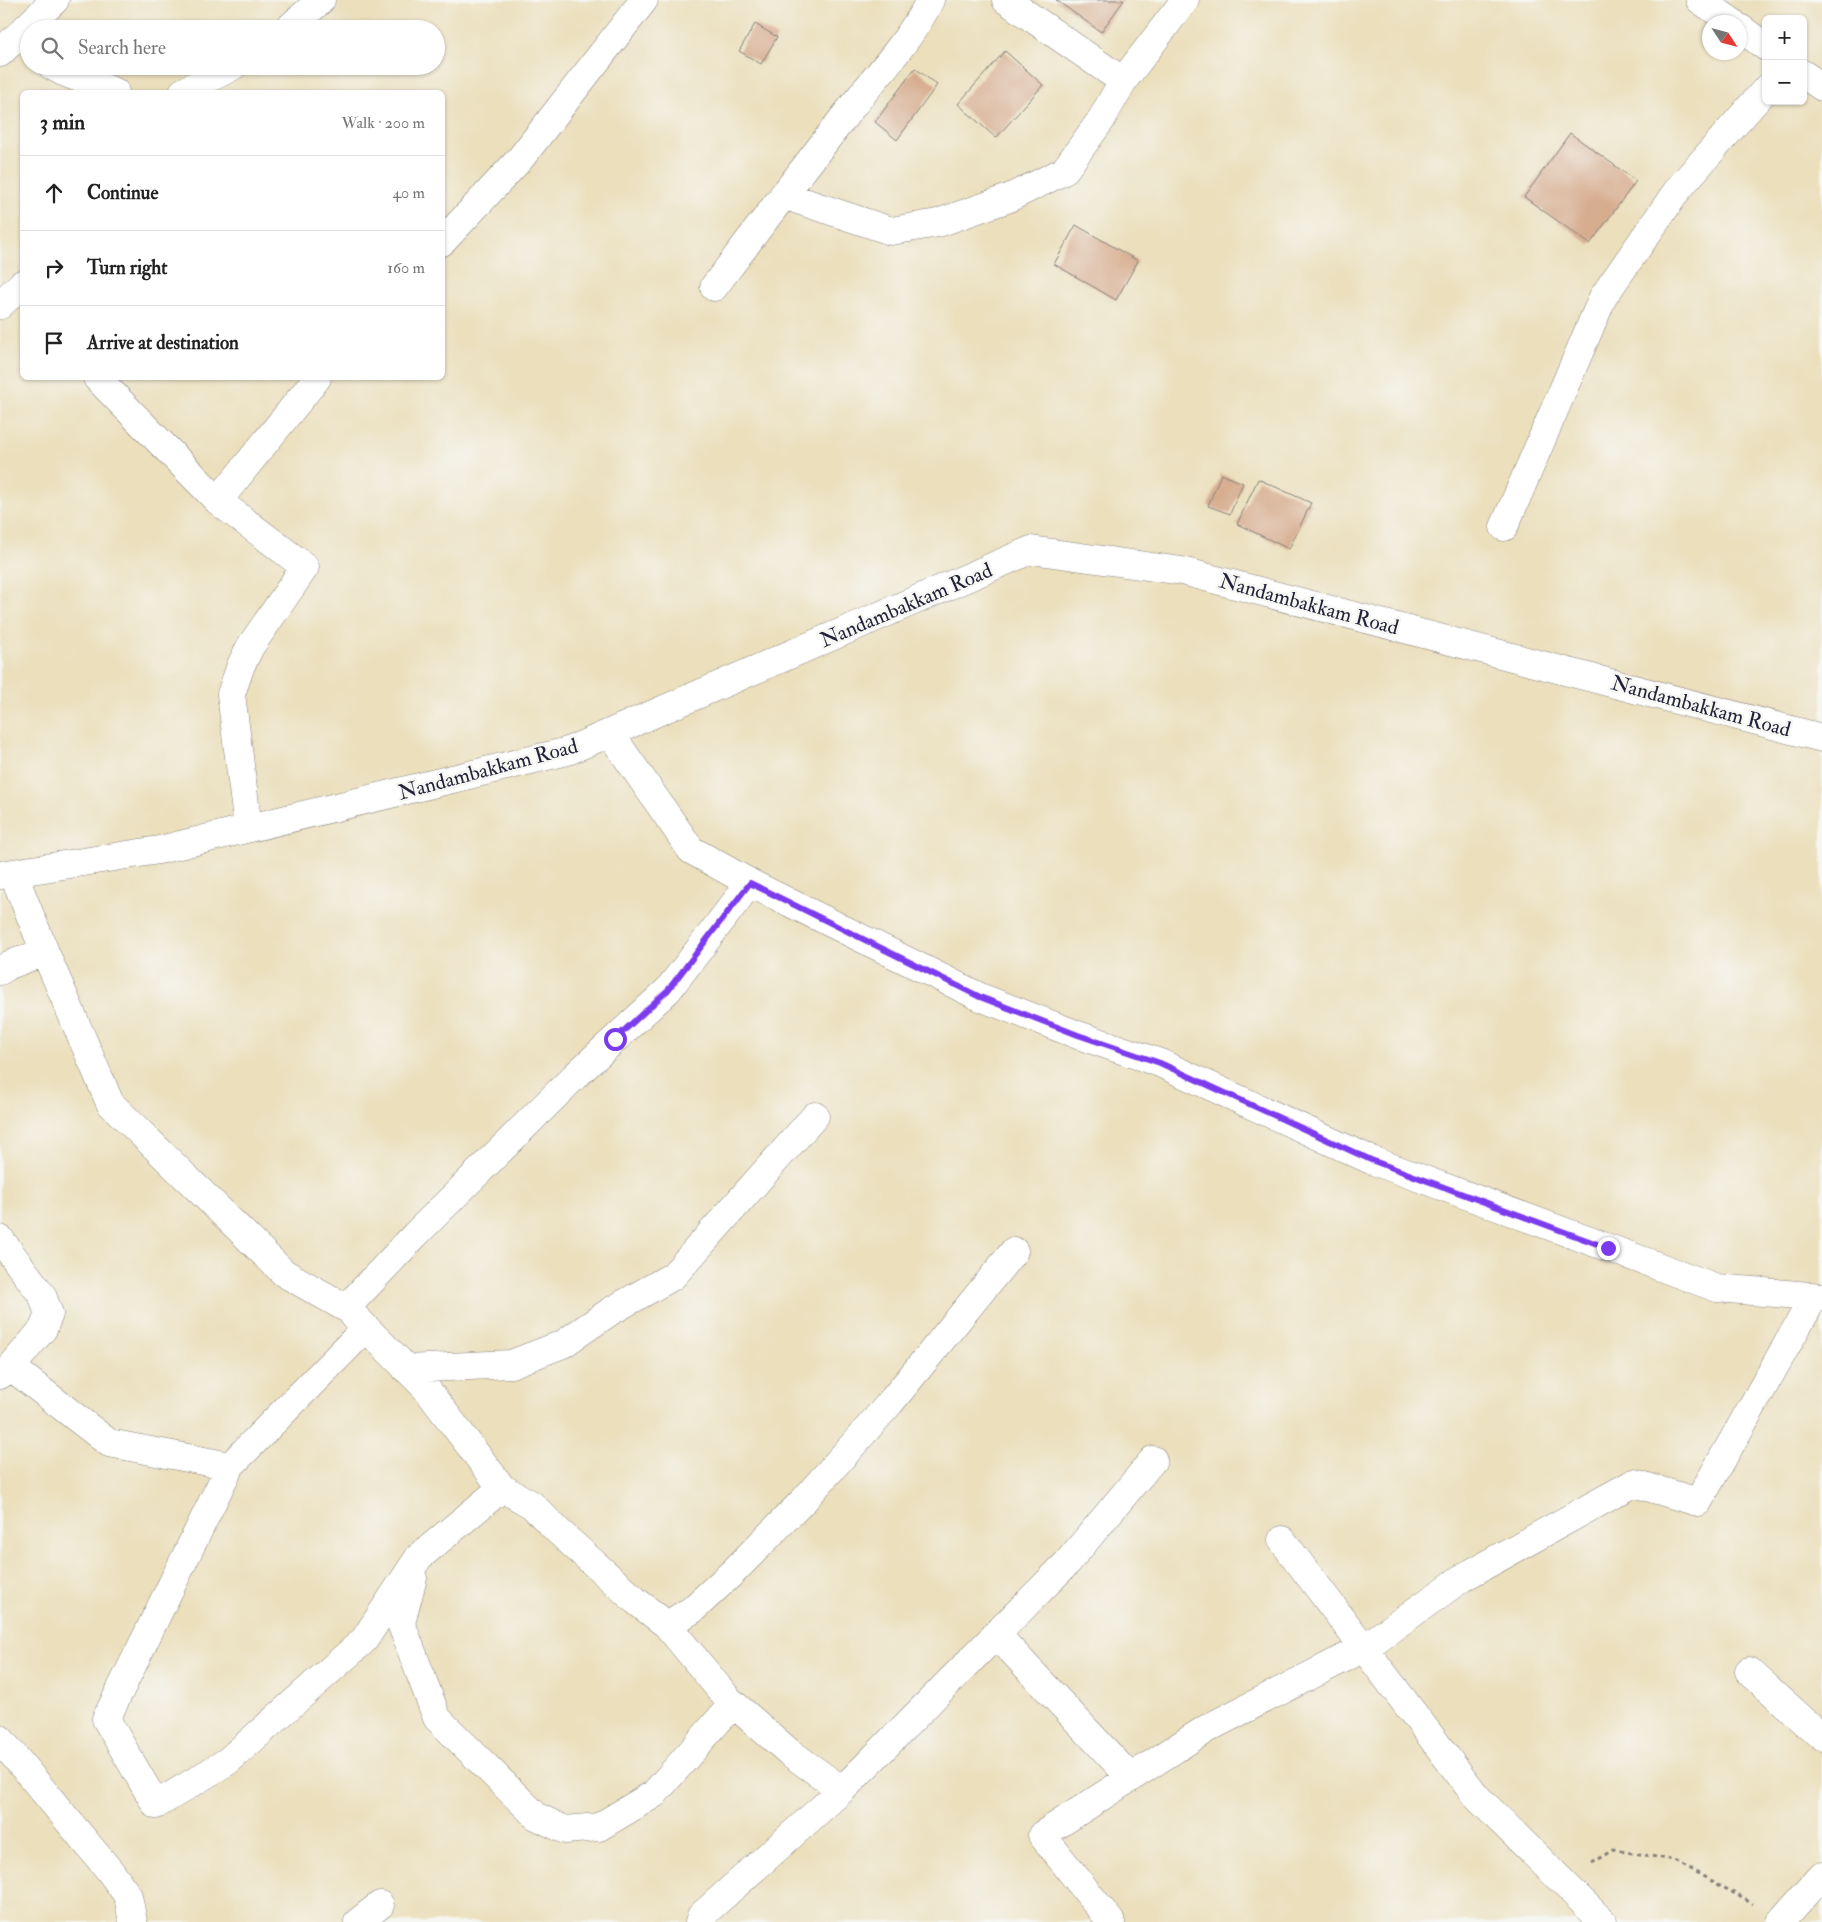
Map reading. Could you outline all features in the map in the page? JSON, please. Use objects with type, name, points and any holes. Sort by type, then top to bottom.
[{"type":"street","points":[[35,20],[55,0]]},
{"type":"street","points":[[298,20],[321,0]]},
{"type":"street","points":[[445,239],[520,160],[644,0]]},
{"type":"street","points":[[714,287],[783,195],[902,44],[923,14],[930,0]]},
{"type":"street","points":[[1006,0],[1123,81]]},
{"type":"street","points":[[783,195],[891,231],[938,222],[1009,198],[1064,171],[1101,120],[1123,81],[1184,0]]},
{"type":"street","points":[[1700,0],[1722,15]]},
{"type":"street","points":[[1747,33],[1762,44]]},
{"type":"street","points":[[10,46],[20,36]]},
{"type":"street","points":[[71,75],[110,90]]},
{"type":"street","points":[[187,90],[216,75]]},
{"type":"street","points":[[226,90],[240,75]]},
{"type":"street","points":[[1807,77],[1822,87]]},
{"type":"street","points":[[1504,527],[1603,297],[1679,188],[1762,94]]},
{"type":"street","points":[[98,380],[218,500],[305,567],[250,647],[241,665],[231,694],[248,828]]},
{"type":"street","points":[[218,500],[315,380]]},
{"type":"street","name":"Nandambakkam Road","points":[[7,874],[159,850],[568,751],[1031,550],[1182,571],[1822,738]]},
{"type":"street","points":[[610,733],[691,850],[750,883],[980,997],[1078,1035],[1160,1063],[1371,1160],[1717,1288],[1818,1297],[1698,1502],[1634,1483],[1462,1578],[1364,1648],[1206,1729],[1042,1835],[1111,1922]]},
{"type":"street","points":[[7,874],[45,952],[110,1103],[284,1273],[346,1308],[425,1387],[502,1488],[532,1505],[559,1532],[636,1601],[667,1624],[733,1704],[790,1752],[842,1790]]},
{"type":"street","points":[[346,1308],[415,1235],[554,1097],[668,990],[750,883]]},
{"type":"street","points":[[0,971],[9,965],[45,952]]},
{"type":"street","points":[[406,1369],[511,1364],[563,1344],[611,1311],[673,1276],[815,1116]]},
{"type":"street","points":[[0,1239],[42,1296],[49,1314],[43,1329],[5,1371],[110,1443],[230,1466]]},
{"type":"street","points":[[667,1624],[692,1610],[733,1572],[804,1500],[890,1403],[1014,1251]]},
{"type":"street","points":[[366,1328],[230,1466],[106,1719],[156,1805],[228,1761],[364,1640],[418,1557],[502,1488]]},
{"type":"street","points":[[698,1922],[701,1916],[842,1790],[1067,1563],[1153,1460]]},
{"type":"street","points":[[1282,1540],[1476,1796],[1603,1922]]},
{"type":"street","points":[[418,1557],[401,1623],[437,1718],[536,1816],[565,1830],[599,1827],[654,1794],[733,1704]]},
{"type":"street","points":[[996,1634],[1131,1778]]},
{"type":"street","points":[[1749,1671],[1822,1737]]},
{"type":"street","points":[[0,1740],[110,1871],[128,1896],[133,1922]]},
{"type":"street","points":[[1782,1921],[1822,1876]]},
{"type":"street","points":[[358,1922],[380,1905]]},
{"type":"path","points":[[1561,1880],[1614,1850],[1675,1860],[1782,1921]]},
{"type":"building","points":[[1056,0],[1124,0],[1101,32]]},
{"type":"building","points":[[755,24],[777,37],[761,64],[739,51]]},
{"type":"building","points":[[1005,51],[1043,85],[996,138],[958,104]]},
{"type":"building","points":[[915,68],[937,85],[897,140],[875,122]]},
{"type":"building","points":[[1570,133],[1636,181],[1590,244],[1524,197]]},
{"type":"building","points":[[1076,225],[1138,261],[1116,300],[1054,264]]},
{"type":"building","points":[[1221,474],[1243,483],[1230,514],[1208,506]]},
{"type":"building","points":[[1258,479],[1311,503],[1289,549],[1237,524]]},
{"type":"route","points":[[615,1039],[668,990],[750,883],[980,997],[1078,1035],[1160,1063],[1371,1160],[1608,1248]]}]
